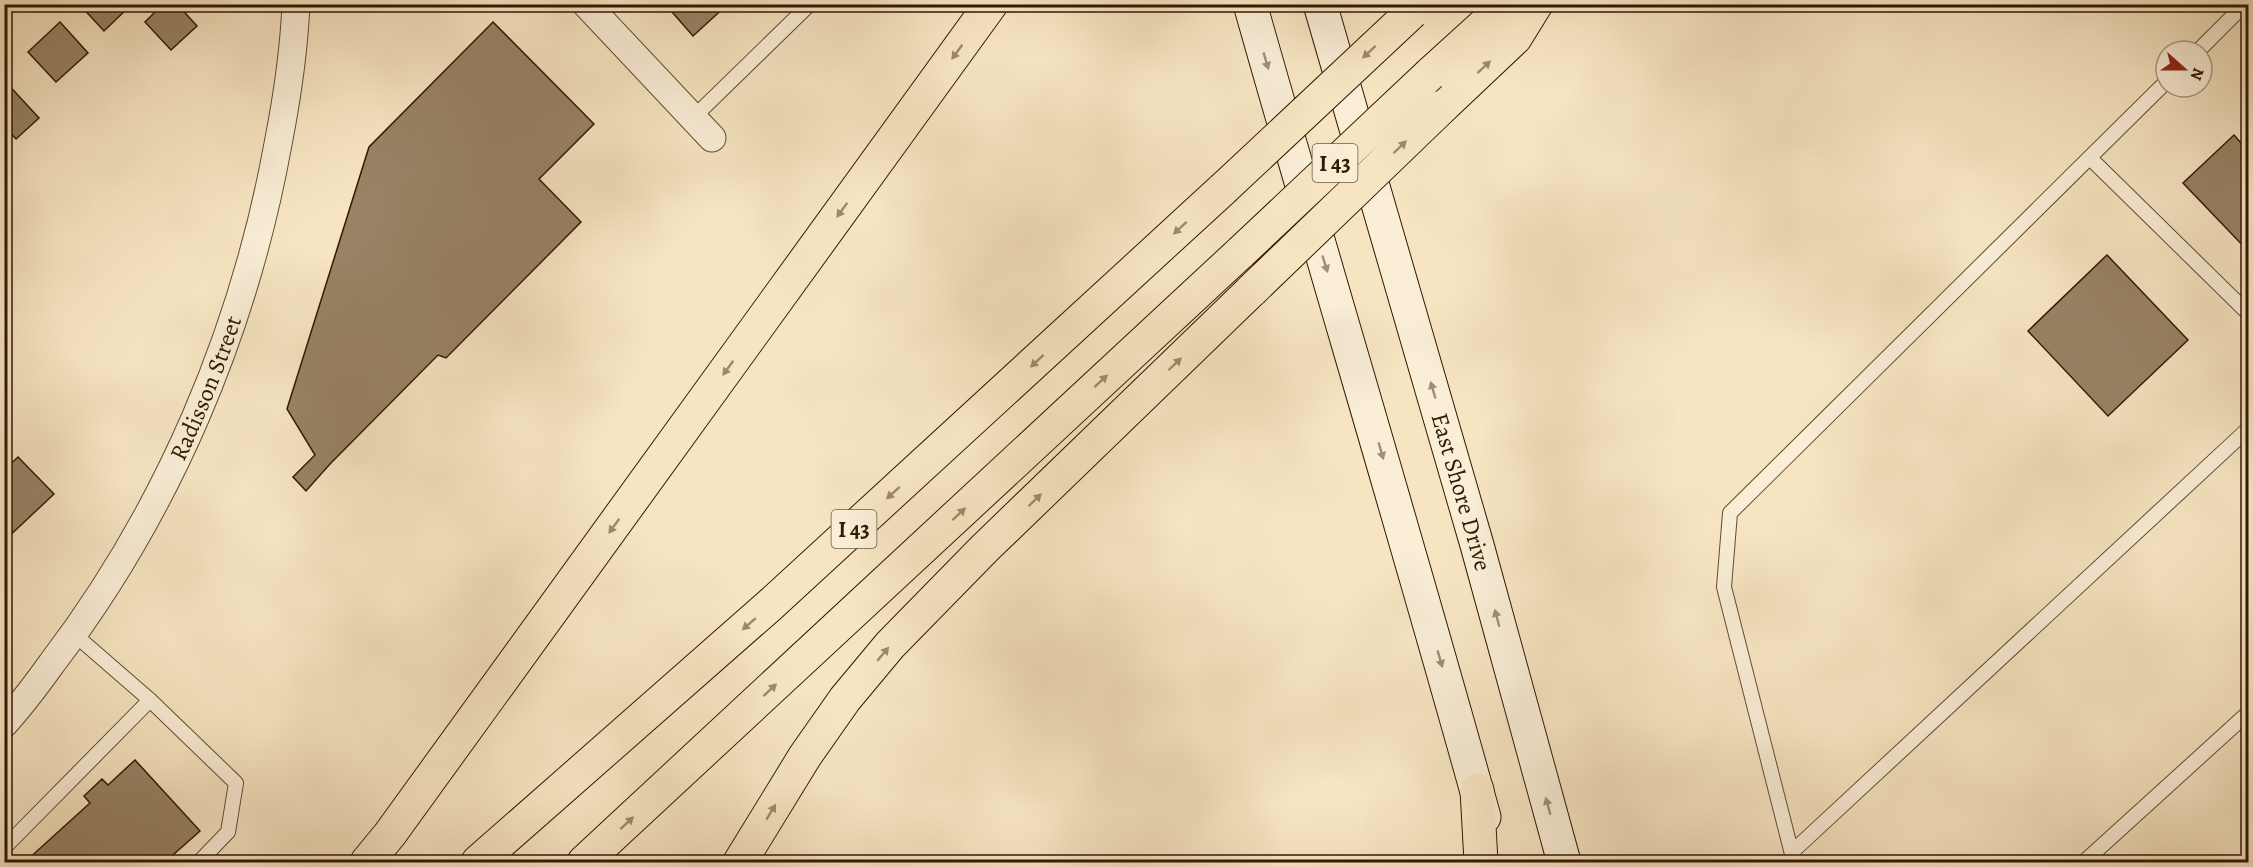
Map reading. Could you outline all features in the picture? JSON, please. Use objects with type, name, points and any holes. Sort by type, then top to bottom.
[{"type":"highway","points":[[367,862],[390,834],[991,4]]},
{"type":"highway","name":"I 43","points":[[584,862],[1507,4]]},
{"type":"highway","points":[[740,862],[805,756],[846,699],[890,645],[984,549],[1515,38],[1536,4]]},
{"type":"highway","name":"I 43","points":[[478,862],[769,606],[1223,189],[1416,8]]},
{"type":"highway","points":[[1477,790],[1482,862]]},
{"type":"main road","points":[[1250,4],[1296,168],[1368,406],[1497,862]]},
{"type":"main road","name":"East Shore Drive","points":[[1320,4],[1468,512],[1564,862]]},
{"type":"street","name":"Radisson Street","points":[[4,724],[74,634],[127,552],[169,476],[204,398],[241,296],[270,193],[285,108],[296,4]]},
{"type":"street","points":[[586,4],[712,138]]},
{"type":"lane","points":[[693,118],[810,4]]},
{"type":"lane","points":[[2208,39],[2236,7]]},
{"type":"lane","points":[[2154,94],[1730,513],[1724,587],[1793,857],[2248,429]]},
{"type":"lane","points":[[2090,158],[2248,313]]},
{"type":"lane","points":[[74,634],[150,700],[236,783],[228,832],[199,862]]},
{"type":"lane","points":[[4,848],[150,700]]},
{"type":"lane","points":[[2084,862],[2248,713]]},
{"type":"building","points":[[79,4],[132,4],[104,31]]},
{"type":"building","points":[[163,4],[177,4],[197,26],[171,50],[145,22]]},
{"type":"building","points":[[665,4],[728,4],[693,36]]},
{"type":"building","points":[[60,22],[88,53],[56,82],[28,52]]},
{"type":"building","points":[[493,22],[594,124],[539,179],[581,222],[446,358],[438,355],[306,491],[293,477],[315,455],[287,409],[369,147]]},
{"type":"building","points":[[4,80],[39,118],[16,139],[4,126]]},
{"type":"building","points":[[2234,135],[2248,151],[2248,251],[2183,183]]},
{"type":"building","points":[[2107,255],[2188,340],[2108,416],[2028,331]]},
{"type":"building","points":[[18,457],[54,494],[4,541],[4,470]]},
{"type":"building","points":[[135,760],[200,831],[165,862],[25,862],[90,803],[84,796],[102,779],[108,785]]}]
